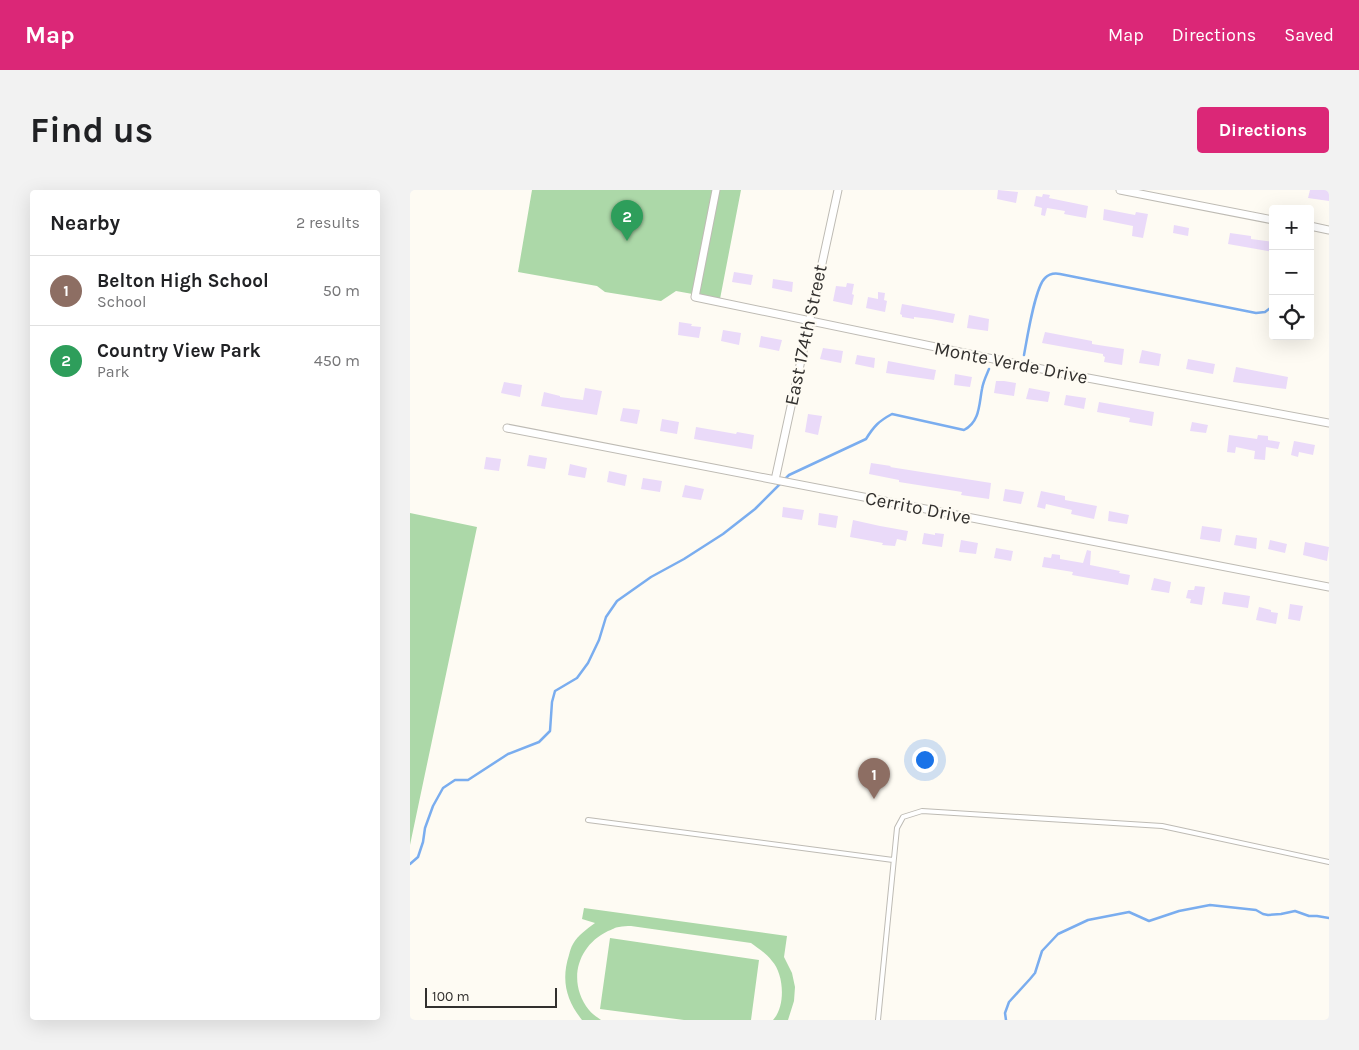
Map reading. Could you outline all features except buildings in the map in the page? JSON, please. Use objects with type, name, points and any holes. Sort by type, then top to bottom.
[{"type":"street","name":"Monte Verde Drive","points":[[716,190],[694,297],[1061,373],[1329,424]]},
{"type":"street","name":"East 174th Street","points":[[774,480],[838,190]]},
{"type":"street","points":[[1120,190],[1269,219]]},
{"type":"street","points":[[1314,227],[1329,230]]},
{"type":"street","name":"Cerrito Drive","points":[[507,428],[1329,587]]},
{"type":"lane","points":[[878,1020],[893,860],[897,828],[903,817],[922,811],[1162,826],[1329,862]]},
{"type":"lane","points":[[588,820],[893,860]]},
{"type":"green space","points":[[532,190],[741,190],[720,299],[676,291],[661,301],[605,292],[597,286],[518,272]]},
{"type":"green space","points":[[410,513],[477,527],[410,845]]},
{"type":"green space","points":[[584,908],[787,936],[784,957],[792,973],[795,987],[794,1001],[788,1020],[773,1020],[782,999],[779,974],[770,958],[751,943],[624,926],[608,931],[597,938],[583,955],[577,977],[578,988],[589,1010],[601,1020],[582,1020],[572,1005],[566,989],[565,973],[572,945],[580,935],[595,923],[582,919]]},
{"type":"green space","points":[[610,938],[759,960],[751,1020],[684,1020],[600,1009]]},
{"type":"waterway","points":[[1024,355],[1032,314],[1041,283],[1052,274],[1060,274],[1256,313],[1265,312],[1269,309]]},
{"type":"waterway","points":[[410,864],[418,857],[425,828],[433,806],[443,788],[455,780],[468,780],[508,754],[539,742],[550,731],[552,702],[555,691],[577,678],[588,663],[599,640],[606,617],[617,601],[651,577],[723,534],[755,509],[789,475],[866,439],[877,424],[892,414],[964,430],[969,427],[976,417],[983,384],[989,369]]},
{"type":"waterway","points":[[1006,1020],[1005,1013],[1009,1002],[1035,973],[1042,951],[1058,934],[1088,920],[1129,912],[1149,921],[1179,911],[1210,905],[1256,910],[1268,915],[1295,911],[1309,916],[1329,918]]},
{"type":"place","name":"Country View Park","points":[[627,241]]},
{"type":"place","name":"Belton High School","points":[[874,799]]}]
